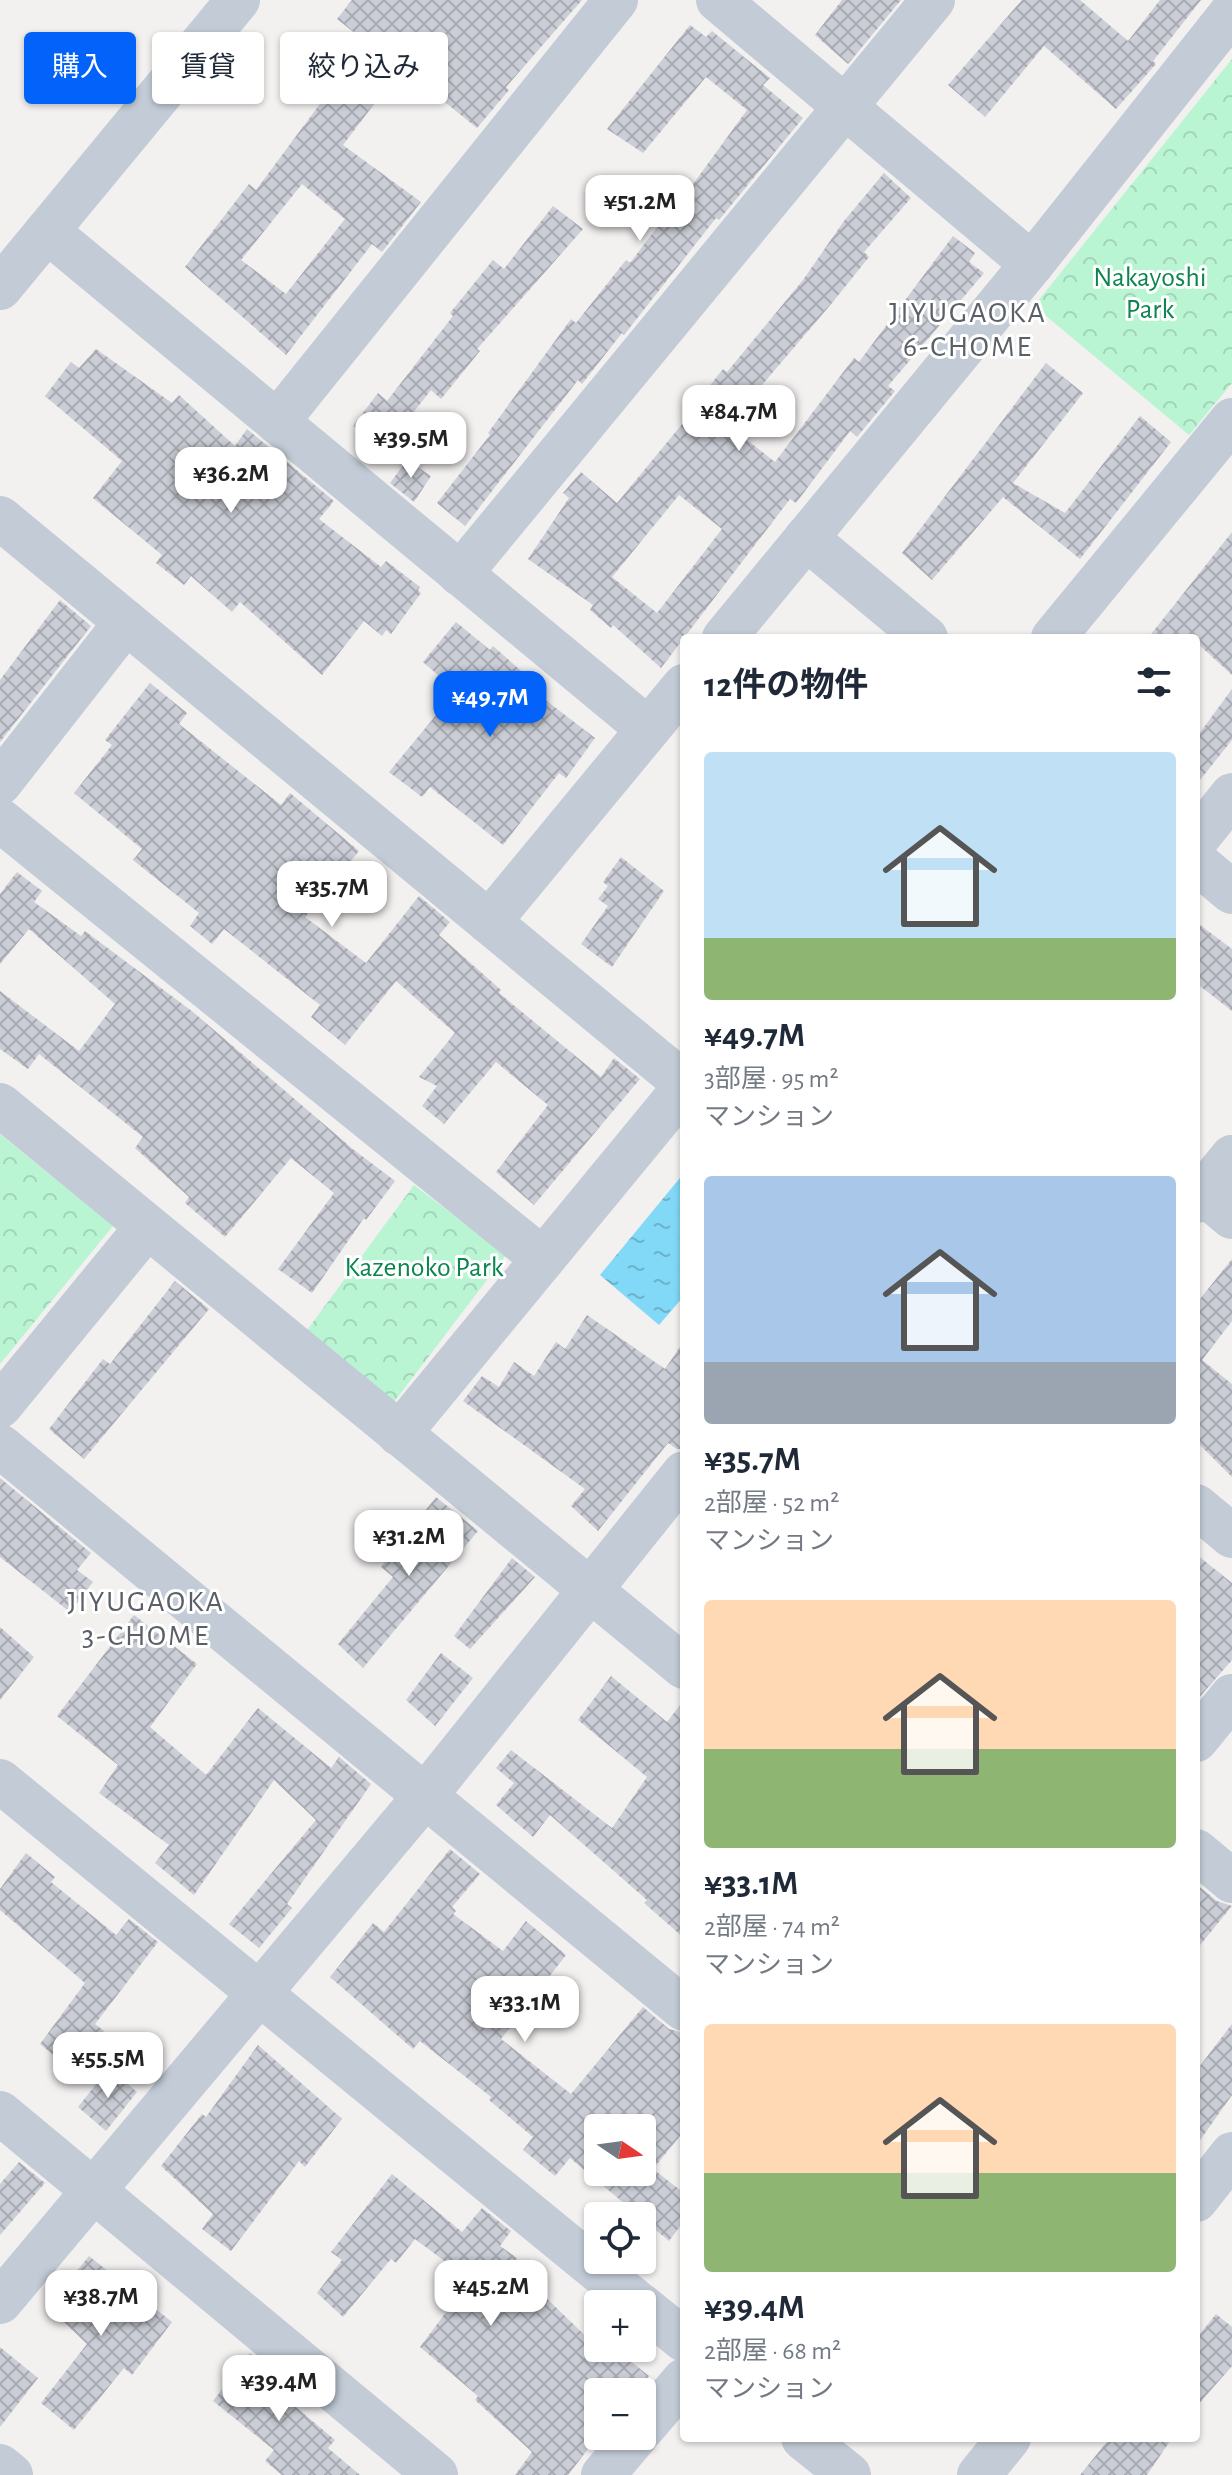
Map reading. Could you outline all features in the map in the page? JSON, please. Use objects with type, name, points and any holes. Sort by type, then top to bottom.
[{"type":"street","points":[[0,288],[238,0]]},
{"type":"street","points":[[277,422],[616,0]]},
{"type":"street","points":[[718,0],[1032,264]]},
{"type":"street","points":[[460,574],[933,0]]},
{"type":"street","points":[[727,634],[1032,264],[1232,12]]},
{"type":"street","points":[[47,231],[648,729]]},
{"type":"street","points":[[1056,634],[1232,420]]},
{"type":"street","points":[[0,518],[680,1082]]},
{"type":"street","points":[[806,538],[921,634]]},
{"type":"street","points":[[0,783],[126,622]]},
{"type":"street","points":[[489,922],[680,691]]},
{"type":"street","points":[[1200,835],[1232,795]]},
{"type":"street","points":[[0,820],[543,1259]]},
{"type":"street","points":[[1200,865],[1232,892]]},
{"type":"street","points":[[399,1434],[680,1090]]},
{"type":"street","points":[[0,1105],[680,1664]]},
{"type":"street","points":[[1207,1199],[1232,1157]]},
{"type":"street","points":[[0,1406],[146,1228]]},
{"type":"street","points":[[0,1446],[680,2006]]},
{"type":"street","points":[[0,2302],[425,1796],[680,1478]]},
{"type":"street","points":[[1200,1509],[1232,1536]]},
{"type":"street","points":[[1200,1735],[1232,1696]]},
{"type":"street","points":[[0,1781],[623,2290]]},
{"type":"street","points":[[1200,1854],[1232,1881]]},
{"type":"street","points":[[0,2113],[436,2475]]},
{"type":"street","points":[[1200,2195],[1232,2154]]},
{"type":"street","points":[[656,2317],[680,2337]]},
{"type":"street","points":[[656,2413],[680,2385]]},
{"type":"street","points":[[808,2442],[849,2475]]},
{"type":"street","points":[[979,2475],[1006,2442]]},
{"type":"street","points":[[603,2475],[624,2450]]},
{"type":"street","points":[[0,2466],[11,2475]]},
{"type":"green space","name":"Nakayoshi Park","points":[[1232,59],[1232,383],[1189,435],[1034,306]]},
{"type":"green space","points":[[0,1134],[113,1226],[0,1364]]},
{"type":"green space","name":"Kazenoko Park","points":[[414,1185],[506,1255],[394,1402],[305,1333]]},
{"type":"water","points":[[680,1178],[680,1301],[659,1325],[600,1275]]},
{"type":"building","points":[[352,0],[582,0],[506,87],[509,90],[477,128],[447,104],[448,32],[353,32],[337,19]]},
{"type":"building","points":[[842,0],[901,0],[848,64],[815,35]]},
{"type":"building","points":[[1022,0],[1080,0],[1128,41],[1160,0],[1201,0],[1153,61],[1156,64],[1116,109],[1044,46],[985,117],[948,85]]},
{"type":"building","points":[[690,25],[706,37],[712,31],[770,78],[763,85],[803,118],[719,220],[716,218],[582,384],[578,380],[465,526],[437,503],[490,435],[488,433],[571,319],[576,323],[626,260],[630,263],[661,222],[664,224],[747,110],[706,77],[643,153],[607,129]]},
{"type":"building","points":[[320,104],[374,104],[343,145],[421,202],[382,252],[372,244],[286,355],[185,267],[249,184],[256,190]],"holes":[[[302,184],[345,219],[286,294],[241,260]]]},
{"type":"building","points":[[884,173],[911,198],[864,252],[869,257],[832,303],[728,425],[775,462],[854,358],[859,362],[953,236],[975,253],[969,262],[984,273],[888,386],[895,391],[857,437],[850,431],[796,503],[790,499],[687,634],[680,634],[680,643],[661,668],[613,625],[611,628],[590,610],[593,605],[528,559],[569,498],[563,493],[581,472],[617,503],[702,400],[700,398],[723,369],[727,372],[803,280],[844,221]],"holes":[[[679,495],[722,529],[657,613],[612,577]]]},
{"type":"building","points":[[553,206],[583,229],[477,349],[480,351],[441,399],[431,390],[383,451],[353,426],[378,393],[387,401],[453,316],[450,313],[493,260],[504,269]]},
{"type":"building","points":[[96,349],[172,403],[179,395],[235,446],[247,429],[334,501],[319,519],[381,567],[386,561],[420,587],[418,590],[421,593],[391,634],[386,630],[382,636],[364,621],[322,675],[240,602],[232,612],[191,576],[184,585],[156,563],[162,555],[93,498],[122,461],[45,396],[71,362],[79,368]]},
{"type":"building","points":[[1046,363],[1083,393],[1013,483],[1065,513],[1140,416],[1171,442],[1080,559],[1003,497],[932,580],[902,553]]},
{"type":"building","points":[[407,460],[431,476],[414,502],[390,483]]},
{"type":"building","points":[[1232,532],[1232,675],[1200,646],[1200,634],[1151,634]]},
{"type":"building","points":[[60,600],[91,626],[0,742],[0,680]]},
{"type":"building","points":[[456,622],[490,650],[493,646],[527,676],[522,682],[595,738],[566,778],[559,773],[503,845],[430,787],[422,797],[389,772],[456,691],[423,662]]},
{"type":"building","points":[[150,683],[187,713],[179,724],[281,805],[290,793],[359,851],[305,917],[366,963],[419,896],[450,922],[439,935],[501,990],[499,993],[601,1077],[614,1058],[640,1079],[534,1205],[496,1172],[548,1105],[496,1062],[444,1124],[422,1106],[437,1086],[419,1077],[455,1033],[396,981],[345,1045],[311,1017],[320,1005],[224,929],[212,944],[190,926],[199,913],[133,860],[142,849],[74,793],[112,745],[105,740]]},
{"type":"building","points":[[1232,689],[1232,740],[1200,780],[1200,733]]},
{"type":"building","points":[[621,857],[664,891],[612,967],[581,944],[608,906],[598,899],[608,886],[603,882]]},
{"type":"building","points":[[17,872],[42,891],[34,902],[81,936],[85,931],[193,1012],[354,1150],[395,1181],[366,1220],[364,1218],[312,1293],[278,1269],[334,1193],[291,1158],[225,1237],[185,1203],[189,1197],[135,1148],[143,1137],[39,1054],[28,1069],[0,1049],[0,991],[79,1051],[115,1004],[29,929],[0,964],[0,894]]},
{"type":"building","points":[[1200,925],[1232,949],[1232,1011],[1200,986]]},
{"type":"building","points":[[1232,1259],[1232,1321],[1202,1360],[1232,1384],[1232,1477],[1200,1445],[1200,1299]]},
{"type":"building","points":[[175,1281],[209,1309],[84,1459],[49,1429],[103,1359],[110,1364]]},
{"type":"building","points":[[587,1315],[665,1369],[680,1347],[680,1449],[668,1443],[598,1531],[571,1506],[585,1489],[463,1401],[482,1376],[499,1387],[514,1362],[534,1376],[556,1342],[565,1349]]},
{"type":"building","points":[[0,1478],[91,1553],[77,1570],[93,1582],[70,1612],[0,1557]]},
{"type":"building","points":[[436,1497],[478,1531],[363,1668],[338,1644],[393,1577],[381,1567]]},
{"type":"building","points":[[1200,1557],[1232,1583],[1232,1660],[1200,1696]]},
{"type":"building","points":[[512,1558],[535,1577],[470,1649],[454,1636]]},
{"type":"building","points":[[134,1615],[197,1664],[150,1727],[206,1775],[258,1708],[331,1768],[339,1757],[371,1784],[287,1904],[292,1908],[259,1948],[229,1924],[316,1820],[274,1780],[194,1895],[155,1863],[169,1845],[99,1793],[118,1765],[57,1716]]},
{"type":"building","points":[[0,1627],[34,1657],[0,1700]]},
{"type":"building","points":[[441,1653],[473,1678],[435,1726],[406,1700]]},
{"type":"building","points":[[611,1676],[667,1722],[680,1705],[680,1934],[644,1903],[647,1900],[550,1815],[533,1837],[496,1805],[514,1783],[496,1768],[511,1750],[612,1828],[647,1777],[578,1720]]},
{"type":"building","points":[[450,1849],[480,1874],[452,1907],[456,1911],[453,1914],[503,1951],[526,1921],[566,1955],[501,2039],[571,2094],[643,2007],[669,2029],[680,2032],[680,2136],[656,2165],[656,2114],[584,2114],[584,2170],[570,2158],[555,2176],[523,2150],[533,2137],[489,2100],[491,2097],[420,2041],[413,2049],[330,1977],[373,1923],[384,1932]]},
{"type":"building","points":[[26,1853],[55,1877],[51,1882],[116,1935],[129,1919],[158,1942],[95,2024],[104,2031],[72,2071],[40,2044],[85,1983],[0,1910],[0,1889]]},
{"type":"building","points":[[1200,1887],[1217,1901],[1232,1906],[1200,1945]]},
{"type":"building","points":[[1232,2024],[1232,2095],[1200,2140],[1200,2066]]},
{"type":"building","points":[[258,2045],[342,2119],[305,2167],[299,2161],[231,2251],[202,2229],[213,2214],[161,2166],[202,2114],[206,2117]]},
{"type":"building","points":[[109,2068],[137,2092],[106,2131],[78,2107]]},
{"type":"building","points":[[19,2162],[45,2183],[0,2235],[0,2184]]},
{"type":"building","points":[[656,2171],[680,2190],[680,2226],[669,2241],[656,2230],[656,2202],[622,2202],[603,2186],[656,2186]]},
{"type":"building","points":[[392,2174],[462,2232],[482,2208],[511,2231],[500,2246],[517,2258],[510,2269],[540,2292],[584,2334],[584,2362],[632,2362],[649,2376],[584,2378],[584,2450],[587,2450],[568,2475],[515,2475],[532,2452],[475,2400],[478,2396],[420,2347],[470,2280],[415,2239],[396,2263],[391,2259],[343,2317],[317,2293],[342,2260],[331,2252]]},
{"type":"building","points":[[89,2256],[172,2322],[132,2375],[124,2368],[74,2430],[41,2403],[87,2344],[48,2307]]},
{"type":"building","points":[[1216,2314],[1232,2327],[1232,2366],[1200,2402],[1200,2334]]},
{"type":"building","points":[[0,2347],[38,2378],[0,2427]]},
{"type":"building","points":[[250,2353],[292,2388],[284,2397],[335,2440],[328,2448],[360,2475],[282,2475],[265,2461],[274,2450],[213,2401]]},
{"type":"building","points":[[1107,2442],[1169,2442],[1147,2475],[1080,2475]]},
{"type":"district","name":"JIYUGAOKA 6-CHOME","points":[[968,330]]},
{"type":"district","name":"JIYUGAOKA 3-CHOME","points":[[146,1619]]}]
